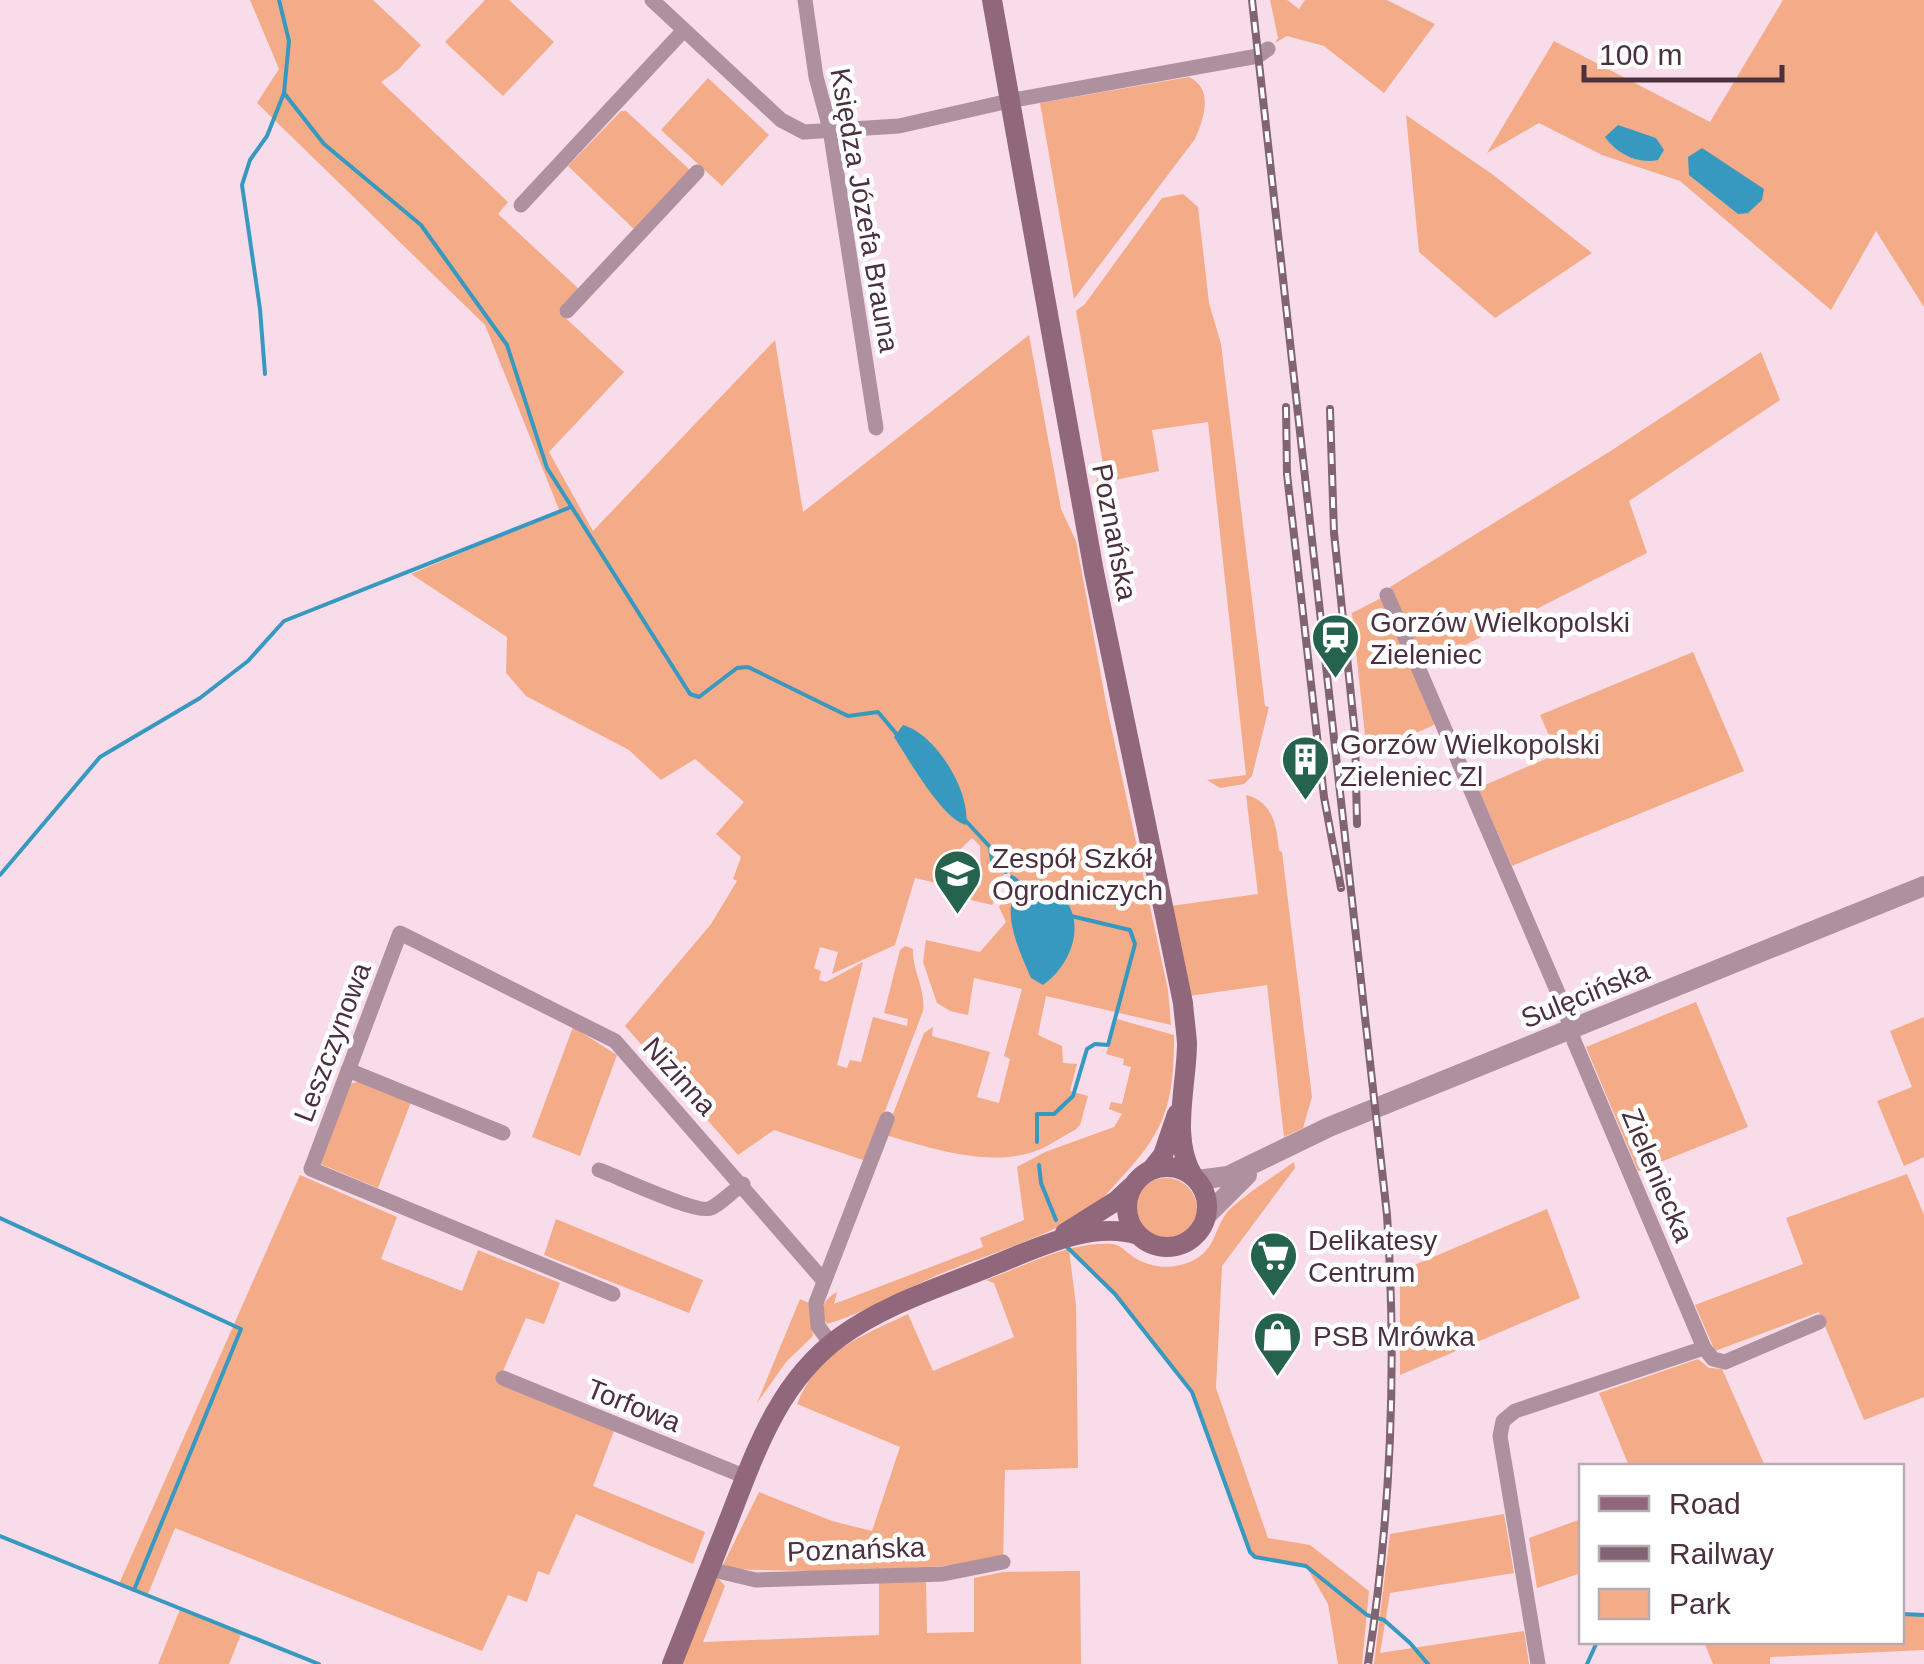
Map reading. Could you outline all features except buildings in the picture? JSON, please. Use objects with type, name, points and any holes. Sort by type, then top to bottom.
[{"type":"main road","name":"Poznańska","points":[[992,0],[1098,589],[1182,997],[1186,1074],[1184,1156],[1195,1178]]},
{"type":"main road","name":"Poznańska","points":[[672,1664],[746,1478],[783,1397],[805,1368],[831,1344],[888,1310],[1044,1245],[1106,1208],[1144,1175],[1170,1139],[1186,1074]]},
{"type":"main road","points":[[1174,1166],[1195,1178],[1203,1191],[1206,1216],[1196,1234],[1175,1247],[1156,1246],[1138,1235],[1127,1208],[1144,1175],[1174,1166]]},
{"type":"main road","name":"Poznańska","points":[[1044,1245],[1099,1231],[1120,1229],[1138,1235]]},
{"type":"street","points":[[652,0],[780,120],[804,132],[898,126],[1263,53]]},
{"type":"street","name":"Księdza Józefa Brauna","points":[[805,0],[816,77],[830,129],[876,428]]},
{"type":"street","points":[[520,205],[684,30]]},
{"type":"street","points":[[567,311],[697,172]]},
{"type":"street","name":"Zieleniecka","points":[[1387,596],[1566,1009],[1704,1348]]},
{"type":"street","name":"Sulęcińska","points":[[1195,1178],[1228,1176],[1322,1130],[1924,886]]},
{"type":"street","name":"Leszczynowa","points":[[400,933],[311,1168],[614,1294]]},
{"type":"street","name":"Nizinna","points":[[400,933],[615,1041],[824,1281]]},
{"type":"street","points":[[348,1070],[503,1133]]},
{"type":"street","points":[[831,1344],[815,1319],[816,1304],[888,1118]]},
{"type":"street","name":"Sulęcińska","points":[[1206,1216],[1234,1185],[1270,1158]]},
{"type":"street","points":[[598,1170],[694,1210],[709,1210],[743,1184]]},
{"type":"street","points":[[1538,1664],[1500,1436],[1502,1421],[1516,1410],[1704,1348],[1713,1360],[1726,1362],[1819,1322]]},
{"type":"street","name":"Torfowa","points":[[503,1378],[746,1478]]},
{"type":"street","name":"Poznańska","points":[[709,1570],[756,1580],[833,1578],[944,1574],[1004,1562]]},
{"type":"green space","points":[[250,0],[373,0],[421,45],[381,82],[508,202],[498,214],[580,290],[559,312],[624,372],[549,452],[593,531],[775,340],[803,512],[1029,335],[1061,509],[1076,541],[1107,708],[1168,990],[1171,1025],[1046,996],[1038,1035],[1062,1046],[1063,1063],[1077,1064],[1070,1091],[1088,1096],[1075,1130],[1033,1152],[997,1158],[959,1154],[885,1135],[924,1033],[933,1027],[932,1036],[990,1052],[977,1097],[999,1103],[1010,1059],[1004,1056],[1022,989],[974,978],[968,1015],[950,1011],[937,1003],[923,962],[926,940],[980,952],[1006,922],[999,907],[1007,885],[1014,880],[1008,872],[1000,877],[992,905],[971,900],[972,892],[967,891],[969,884],[981,885],[980,846],[972,838],[934,875],[964,883],[962,889],[915,878],[895,945],[832,974],[838,952],[820,947],[814,968],[821,971],[819,980],[826,982],[863,962],[837,1065],[847,1068],[850,1060],[861,1062],[873,1017],[907,1026],[908,1019],[884,1013],[900,950],[905,946],[913,949],[923,995],[923,1011],[866,1161],[774,1130],[738,1155],[625,1026],[711,924],[737,881],[733,879],[741,857],[716,834],[744,802],[695,759],[661,780],[629,750],[526,696],[506,673],[507,637],[411,574],[560,512],[485,325],[257,103],[279,69]]},
{"type":"green space","points":[[485,0],[509,0],[554,42],[503,96],[445,42]]},
{"type":"green space","points":[[1270,0],[1287,0],[1299,9],[1305,0],[1387,0],[1435,24],[1384,93],[1324,46],[1287,36],[1275,43],[1278,38]]},
{"type":"green space","points":[[1783,0],[1924,0],[1924,307],[1876,231],[1831,310],[1680,181],[1602,155],[1539,123],[1487,153],[1554,41],[1710,122]]},
{"type":"green space","points":[[1189,77],[1202,89],[1205,105],[1195,139],[1074,299],[1040,103]]},
{"type":"green space","points":[[708,78],[769,135],[722,186],[661,130]]},
{"type":"green space","points":[[621,111],[626,111],[691,171],[636,231],[568,166]]},
{"type":"green space","points":[[1406,115],[1492,174],[1592,253],[1495,318],[1419,252]]},
{"type":"green space","points":[[1183,194],[1198,207],[1209,303],[1221,344],[1265,706],[1269,707],[1252,776],[1244,784],[1220,788],[1207,780],[1246,775],[1208,422],[1152,430],[1159,471],[1095,484],[1103,464],[1076,311],[1162,198]]},
{"type":"green space","points":[[1761,352],[1780,400],[1629,501],[1647,553],[1420,668],[1394,607],[1390,587],[1609,452]]},
{"type":"green space","points":[[1387,595],[1439,720],[1367,754],[1352,613]]},
{"type":"green space","points":[[1693,652],[1744,771],[1512,866],[1478,788],[1557,754],[1540,715]]},
{"type":"green space","points":[[1246,795],[1268,809],[1282,852],[1312,1097],[1303,1128],[1284,1137],[1267,985],[1182,997],[1163,907],[1258,894]]},
{"type":"green space","points":[[1696,1002],[1748,1127],[1638,1171],[1586,1047]]},
{"type":"green space","points":[[1924,1017],[1924,1157],[1904,1166],[1877,1101],[1912,1087],[1890,1031]]},
{"type":"green space","points":[[1117,1019],[1174,1035],[1172,1079],[1157,1131],[1103,1198],[1060,1226],[827,1324],[823,1305],[837,1292],[834,1304],[983,1247],[980,1238],[1024,1220],[1017,1167],[1045,1152],[1114,1127],[1122,1114],[1109,1109],[1111,1102],[1122,1104],[1131,1067],[1123,1065],[1124,1059],[1106,1054]]},
{"type":"green space","points":[[573,1027],[617,1055],[580,1156],[532,1137]]},
{"type":"green space","points":[[359,1081],[411,1102],[378,1188],[318,1163],[347,1085]]},
{"type":"green space","points":[[1294,1162],[1295,1168],[1222,1266],[1216,1388],[1268,1538],[1310,1545],[1369,1591],[1362,1664],[1338,1664],[1328,1604],[1306,1566],[1255,1557],[1250,1552],[1192,1392],[1115,1294],[1069,1250],[1076,1305],[1078,1468],[1005,1470],[1003,1562],[851,1572],[721,1569],[759,1492],[832,1521],[872,1531],[900,1447],[797,1404],[816,1371],[842,1348],[908,1314],[933,1371],[1014,1337],[994,1283],[986,1280],[1064,1250],[1096,1244],[1118,1246],[1153,1265],[1190,1262],[1211,1244],[1231,1208]]},
{"type":"green space","points":[[1907,1174],[1924,1215],[1924,1397],[1864,1420],[1819,1312],[1715,1351],[1695,1305],[1803,1264],[1786,1218]]},
{"type":"green space","points":[[300,1175],[397,1217],[381,1259],[462,1291],[478,1250],[560,1283],[544,1324],[526,1318],[503,1371],[614,1431],[593,1486],[705,1532],[693,1564],[576,1514],[549,1575],[538,1571],[527,1602],[508,1595],[482,1651],[175,1528],[148,1594],[119,1584]]},
{"type":"green space","points":[[1166,1178],[1188,1187],[1197,1209],[1188,1231],[1166,1240],[1144,1231],[1135,1209],[1144,1187]]},
{"type":"green space","points":[[1547,1209],[1580,1298],[1400,1375],[1400,1271]]},
{"type":"green space","points":[[556,1219],[703,1280],[689,1313],[544,1255]]},
{"type":"green space","points":[[800,1299],[809,1303],[813,1336],[786,1362],[757,1403]]},
{"type":"green space","points":[[1698,1359],[1709,1368],[1722,1369],[1764,1464],[1628,1464],[1599,1393]]},
{"type":"green space","points":[[1504,1514],[1514,1573],[1390,1593],[1380,1653],[1524,1631],[1529,1664],[1374,1664],[1390,1534]]},
{"type":"green space","points":[[1579,1520],[1579,1574],[1537,1588],[1529,1538]]},
{"type":"green space","points":[[1080,1571],[1081,1664],[680,1664],[716,1576],[725,1586],[703,1642],[879,1635],[879,1579],[926,1580],[927,1633],[974,1632],[974,1578],[1003,1572]]},
{"type":"green space","points":[[181,1607],[242,1632],[229,1664],[158,1664]]},
{"type":"green space","points":[[1904,1614],[1924,1615],[1924,1650],[1770,1657],[1770,1664],[1713,1664],[1705,1644],[1904,1644]]},
{"type":"water","points":[[1618,125],[1656,138],[1664,150],[1658,160],[1635,159],[1615,148],[1605,137]]},
{"type":"water","points":[[1702,148],[1764,189],[1762,200],[1748,213],[1738,214],[1689,175],[1688,157]]},
{"type":"water","points":[[903,725],[927,740],[949,766],[963,797],[966,825],[936,800],[894,737]]},
{"type":"water","points":[[1028,882],[1048,887],[1062,897],[1071,910],[1074,925],[1067,957],[1043,985],[1031,978],[1012,926],[1012,900]]},
{"type":"waterway","points":[[279,0],[289,41],[284,93],[324,144],[421,225],[507,345],[547,468],[690,694],[699,697],[737,668],[748,667],[848,716],[878,712],[899,737]]},
{"type":"waterway","points":[[265,374],[242,185],[250,160],[267,136],[284,93]]},
{"type":"waterway","points":[[0,875],[100,757],[200,698],[248,661],[284,621],[571,507]]},
{"type":"waterway","points":[[964,819],[990,847],[992,861],[1006,872]]},
{"type":"waterway","points":[[1012,877],[1025,887]]},
{"type":"waterway","points":[[1037,1142],[1037,1114],[1054,1114],[1073,1096],[1087,1049],[1095,1044],[1108,1045],[1135,944],[1130,930],[1071,916]]},
{"type":"waterway","points":[[1039,1165],[1041,1183],[1056,1220]]},
{"type":"waterway","points":[[0,1218],[241,1329],[134,1590],[319,1664]]},
{"type":"waterway","points":[[1067,1247],[1115,1294],[1192,1392],[1250,1552],[1255,1557],[1306,1566],[1367,1615],[1384,1620],[1428,1664]]},
{"type":"waterway","points":[[0,1536],[134,1590]]},
{"type":"waterway","points":[[1904,1614],[1924,1615]]},
{"type":"waterway","points":[[1587,1664],[1596,1644]]},
{"type":"railway","points":[[1252,0],[1387,1215],[1390,1440],[1368,1664]]},
{"type":"railway","points":[[1286,407],[1287,474],[1324,797],[1341,888]]},
{"type":"railway","points":[[1330,409],[1334,533],[1355,734],[1357,824]]},
{"type":"place","name":"Gorzów Wielkopolski Zieleniec","points":[[1335,680]]},
{"type":"place","name":"Gorzów Wielkopolski Zieleniec Zl","points":[[1305,802]]},
{"type":"place","name":"Zespół Szkół Ogrodniczych","points":[[957,916]]},
{"type":"place","name":"Delikatesy Centrum","points":[[1273,1298]]},
{"type":"place","name":"PSB Mrówka","points":[[1278,1378]]}]
